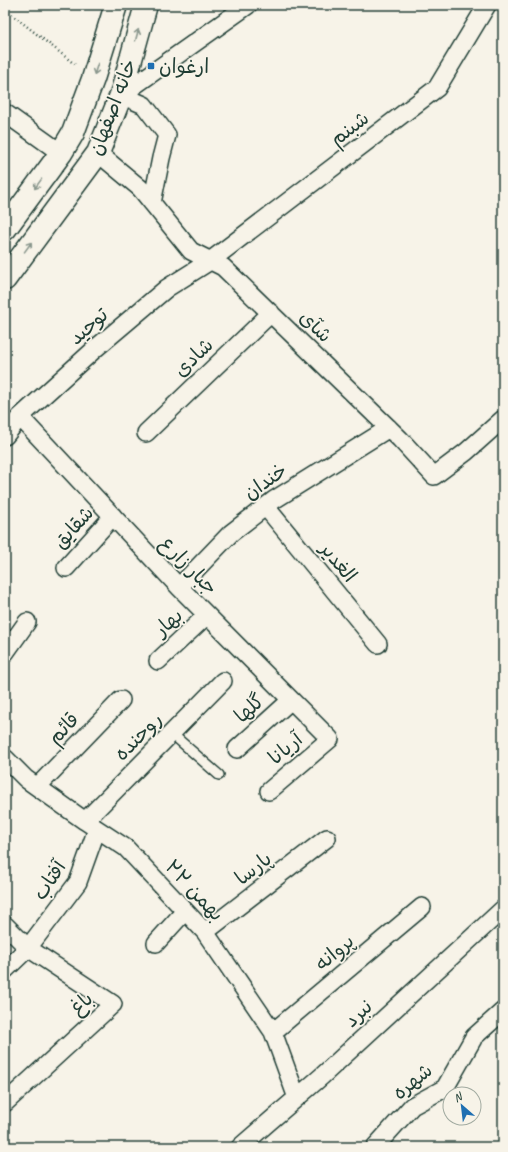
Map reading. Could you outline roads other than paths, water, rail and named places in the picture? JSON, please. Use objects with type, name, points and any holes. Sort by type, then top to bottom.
[{"type":"main road","name":"خانه اصفهان","points":[[5,229],[60,153],[73,132],[93,79],[116,5]]},
{"type":"main road","name":"خانه اصفهان","points":[[5,279],[98,153],[121,95],[146,5]]},
{"type":"street","points":[[121,95],[248,5]]},
{"type":"street","name":"شبنم","points":[[210,260],[437,88],[487,5]]},
{"type":"street","points":[[121,95],[144,105],[167,135],[152,203]]},
{"type":"street","points":[[5,113],[60,153]]},
{"type":"street","name":"شآی","points":[[98,153],[140,188],[191,252],[223,267],[389,428],[434,476],[466,452],[503,419]]},
{"type":"street","name":"توحید","points":[[5,436],[20,417],[96,348],[167,288],[210,260]]},
{"type":"street","name":"شادی","points":[[146,433],[271,313]]},
{"type":"street","name":"جبار زارع","points":[[20,417],[179,587],[330,739]]},
{"type":"street","name":"خندان","points":[[179,587],[231,533],[266,506],[389,428]]},
{"type":"street","name":"الغدیر","points":[[266,506],[378,644]]},
{"type":"street","name":"شقایق","points":[[66,568],[113,516]]},
{"type":"street","name":"بهار","points":[[158,661],[207,615]]},
{"type":"street","points":[[5,653],[28,622]]},
{"type":"street","name":"روحنده","points":[[91,825],[171,734],[223,680]]},
{"type":"street","name":"قائم","points":[[37,787],[121,700]]},
{"type":"street","name":"گلها","points":[[236,749],[291,700]]},
{"type":"street","name":"آریانا","points":[[268,791],[330,739]]},
{"type":"street","name":"۲۲ بهمن","points":[[5,758],[26,779],[126,848],[205,932],[273,1032],[297,1098]]},
{"type":"street","name":"آفتاب","points":[[5,970],[28,948],[78,882],[91,825]]},
{"type":"street","name":"پارسا","points":[[205,932],[327,838]]},
{"type":"street","name":"پروانه","points":[[273,1032],[422,907]]},
{"type":"street","name":"نبرد","points":[[240,1147],[322,1076],[503,909]]},
{"type":"street","points":[[156,943],[185,911]]},
{"type":"street","points":[[5,925],[28,948]]},
{"type":"street","name":"باغ","points":[[5,1103],[113,1004],[28,948]]},
{"type":"street","name":"شهره","points":[[375,1147],[412,1106],[445,1088],[474,1037],[503,1011]]},
{"type":"lane","points":[[171,734],[218,775]]},
{"type":"place","name":"ارغوان","points":[[151,66]]}]
